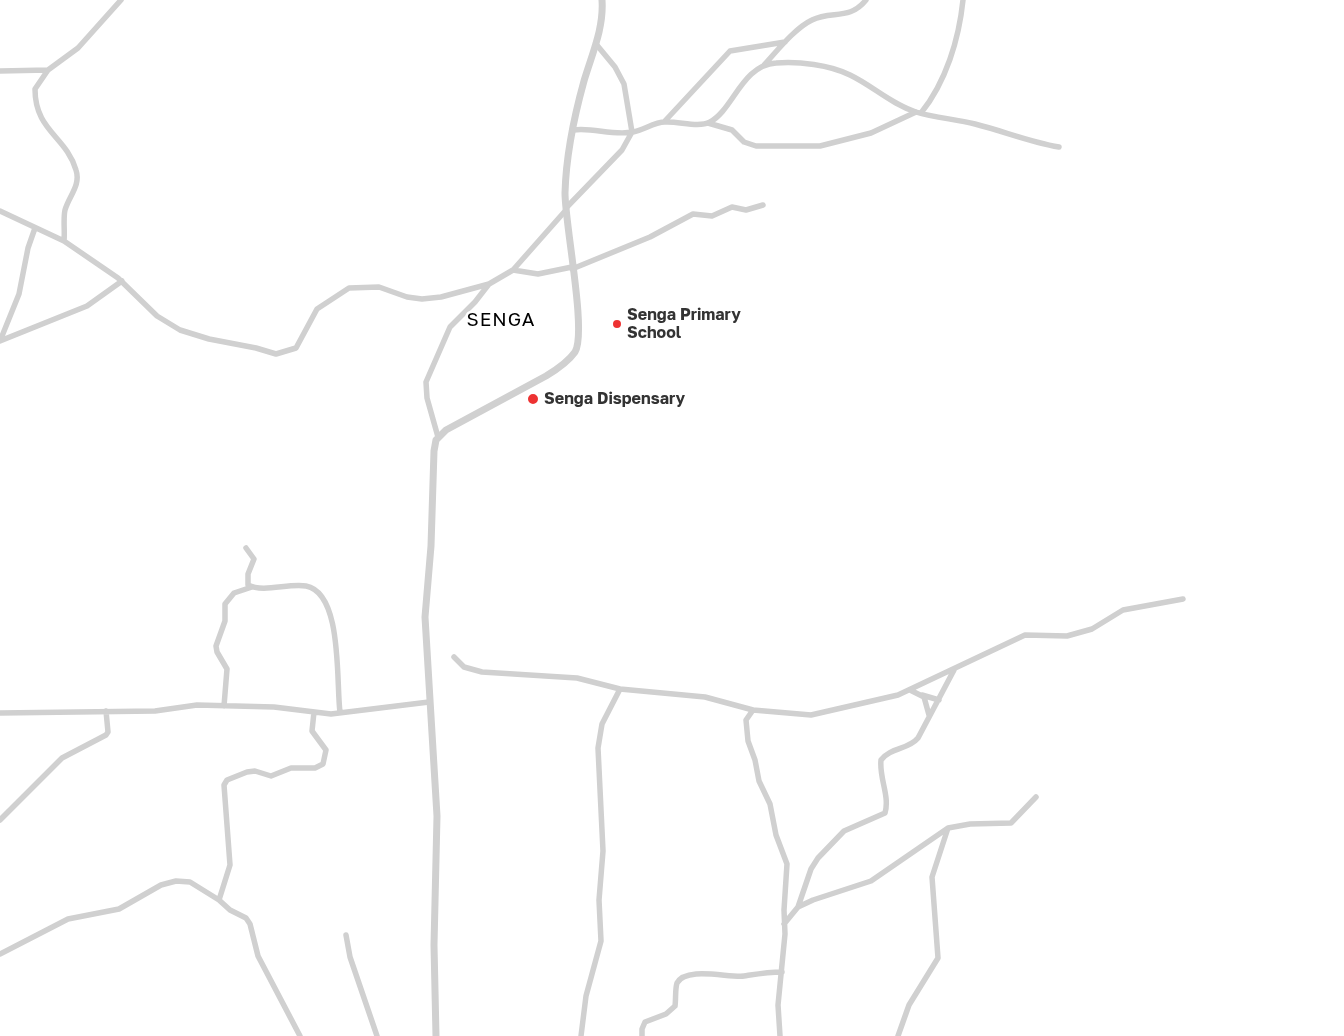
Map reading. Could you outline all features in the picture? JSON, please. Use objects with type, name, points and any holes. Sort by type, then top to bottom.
[{"type":"street","points":[[64,241],[65,211],[78,178],[74,165],[40,118],[35,89],[48,70],[78,48],[121,0]]},
{"type":"street","points":[[438,437],[446,430],[546,376],[571,357],[576,350],[580,332],[566,209],[566,181],[573,130],[584,80],[603,17],[602,0]]},
{"type":"street","points":[[708,123],[716,118],[739,88],[808,22],[820,17],[849,13],[866,0]]},
{"type":"street","points":[[573,130],[584,128],[609,132],[632,132],[664,122],[708,123],[732,130],[744,142],[756,146],[820,146],[872,133],[919,113],[934,94],[955,48],[963,0]]},
{"type":"street","points":[[664,122],[730,51],[785,42]]},
{"type":"street","points":[[0,211],[64,241],[122,281],[157,316],[180,330],[276,354],[296,348],[318,309],[349,288],[379,287],[407,297],[422,299],[441,297],[489,284],[513,270],[566,209],[622,150],[632,132],[624,84],[615,68],[596,44]]},
{"type":"street","points":[[764,65],[795,64],[837,70],[850,75],[898,105],[919,113],[973,123],[1005,134],[1059,147]]},
{"type":"street","points":[[0,71],[48,70]]},
{"type":"street","points":[[513,270],[538,274],[572,268],[650,237],[693,214],[712,216],[732,207],[746,210],[763,206]]},
{"type":"street","points":[[0,342],[19,294],[28,248],[35,228]]},
{"type":"street","points":[[0,342],[87,306],[122,281]]},
{"type":"street","points":[[436,1036],[434,945],[437,816],[429,702],[426,586],[431,546],[434,451],[438,437],[427,398],[426,382],[450,327],[476,302],[489,284]]},
{"type":"street","points":[[246,548],[254,559],[247,578],[248,585],[252,587]]},
{"type":"street","points":[[224,706],[227,669],[217,652],[216,646],[225,621],[225,604],[234,593],[252,587],[304,586],[317,590],[325,599],[335,638],[340,712]]},
{"type":"street","points":[[454,657],[464,667],[482,672],[576,678],[620,689],[705,697],[753,710],[819,714],[874,702],[910,690],[1025,635],[1067,636],[1098,626],[1123,610],[1184,599]]},
{"type":"street","points":[[784,924],[798,907],[811,869],[839,836],[844,831],[885,813],[886,800],[882,782],[881,760],[893,750],[913,744],[918,738],[954,670]]},
{"type":"street","points":[[581,1036],[586,996],[601,941],[599,900],[603,851],[598,748],[602,724],[620,689]]},
{"type":"street","points":[[910,690],[939,700]]},
{"type":"street","points":[[920,694],[926,701],[929,715]]},
{"type":"street","points":[[0,713],[155,711],[178,706],[274,707],[314,712],[340,712],[429,702]]},
{"type":"street","points":[[753,710],[746,720],[748,741],[755,760],[760,784],[770,804],[776,835],[787,864],[782,972],[778,1005],[780,1036]]},
{"type":"street","points":[[0,820],[62,758],[106,735],[108,729],[106,711]]},
{"type":"street","points":[[219,900],[230,865],[224,785],[227,780],[247,772],[255,771],[271,776],[290,768],[315,768],[323,764],[326,750],[312,731],[314,712]]},
{"type":"street","points":[[798,907],[819,897],[871,881],[948,828],[977,823],[1011,823],[1036,798]]},
{"type":"street","points":[[898,1036],[909,1005],[938,958],[931,890],[932,877],[948,828]]},
{"type":"street","points":[[0,954],[68,919],[119,909],[161,885],[176,881],[190,882],[219,900],[230,910],[246,918],[250,924],[258,956],[300,1036]]},
{"type":"street","points":[[346,934],[350,957],[377,1036]]},
{"type":"street","points":[[642,1036],[645,1022],[666,1014],[675,1006],[677,984],[681,979],[700,973],[743,976],[765,972],[782,972]]},
{"type":"place","name":"Senga Primary School","points":[[617,324]]},
{"type":"place","name":"Senga Dispensary","points":[[533,399]]},
{"type":"district","name":"SENGA","points":[[501,320]]}]
